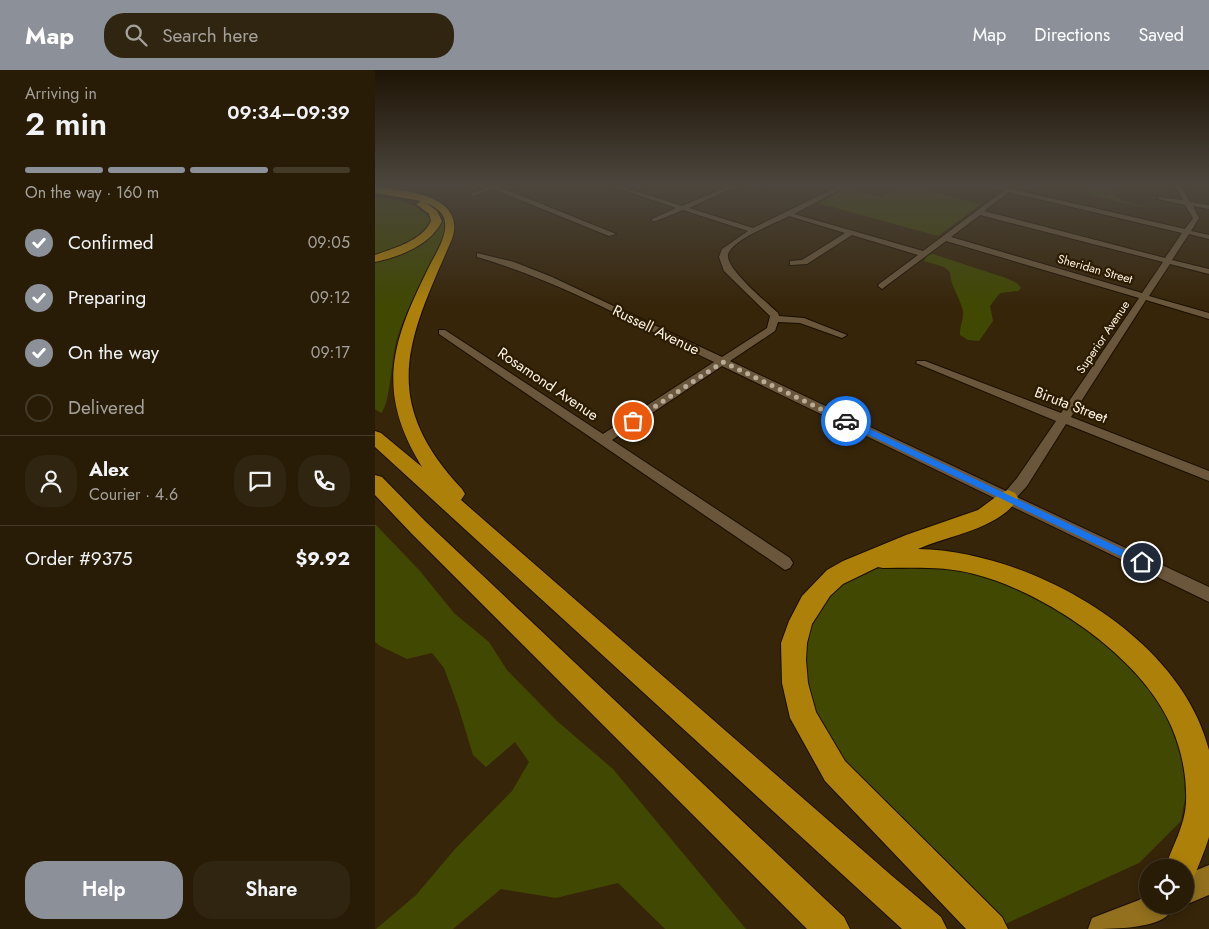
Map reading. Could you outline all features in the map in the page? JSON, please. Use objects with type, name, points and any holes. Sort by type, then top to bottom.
[{"type":"highway","points":[[375,259],[421,239],[429,234],[434,226]]},
{"type":"highway","points":[[451,226],[405,340],[400,378],[403,407],[427,459],[485,533]]},
{"type":"highway","points":[[375,437],[485,533],[879,887],[929,929]]},
{"type":"highway","points":[[375,482],[418,527],[832,929]]},
{"type":"highway","points":[[990,929],[835,771],[804,718],[795,683],[793,660],[794,643],[801,620],[810,604],[822,589],[851,568],[985,516],[1008,498]]},
{"type":"highway","points":[[871,559],[911,558],[957,561],[1012,576],[1065,602],[1089,617],[1128,649],[1149,670],[1167,694],[1184,722],[1196,753],[1199,769],[1200,811],[1184,859]]},
{"type":"main road","points":[[1194,886],[1209,880]]},
{"type":"main road","points":[[1103,929],[1141,914]]},
{"type":"street","points":[[592,226],[612,234]]},
{"type":"street","points":[[736,226],[754,232]]},
{"type":"street","points":[[603,440],[768,333],[774,326],[773,312],[731,273],[723,262],[723,255],[731,245],[765,226]]},
{"type":"street","points":[[830,226],[924,254]]},
{"type":"street","points":[[882,286],[961,226]]},
{"type":"street","points":[[1033,226],[1209,272]]},
{"type":"street","points":[[1162,226],[1209,237]]},
{"type":"street","name":"Superior Avenue","points":[[1008,498],[1023,482],[1191,226]]},
{"type":"street","points":[[793,263],[804,262],[851,232]]},
{"type":"street","name":"Sheridan Street","points":[[945,238],[1209,316]]},
{"type":"street","name":"Russell Avenue","points":[[479,255],[511,264],[549,279],[1209,595]]},
{"type":"street","points":[[775,319],[801,320],[842,335]]},
{"type":"street","name":"Rosamond Avenue","points":[[442,332],[785,563]]},
{"type":"street","name":"Biruta Street","points":[[921,364],[1209,476]]},
{"type":"green space","points":[[375,226],[428,226],[416,239],[375,256]]},
{"type":"green space","points":[[444,226],[442,239],[399,332],[387,400],[381,413],[375,409],[375,262],[414,246],[437,228]]},
{"type":"green space","points":[[902,226],[951,226],[938,236]]},
{"type":"green space","points":[[933,254],[1006,278],[1017,283],[1021,288],[1018,291],[1000,293],[990,306],[993,321],[979,341],[968,340],[960,335],[963,311],[950,277],[950,272],[944,267],[924,261],[927,255]]},
{"type":"green space","points":[[375,524],[420,571],[454,613],[489,642],[507,670],[557,721],[613,769],[746,929],[665,929],[618,883],[556,898],[501,889],[453,929],[376,929],[416,895],[455,849],[512,791],[529,762],[515,742],[486,767],[473,755],[444,668],[432,653],[407,659],[375,642]]},
{"type":"green space","points":[[915,563],[960,567],[1040,594],[1136,665],[1179,732],[1190,770],[1181,821],[1143,859],[1139,859],[1139,863],[1003,925],[845,765],[820,724],[808,695],[803,648],[806,630],[834,588],[858,573]]},
{"type":"way so far","points":[[633,421],[723,362],[846,421]]},
{"type":"route","points":[[846,421],[1142,562]]}]
